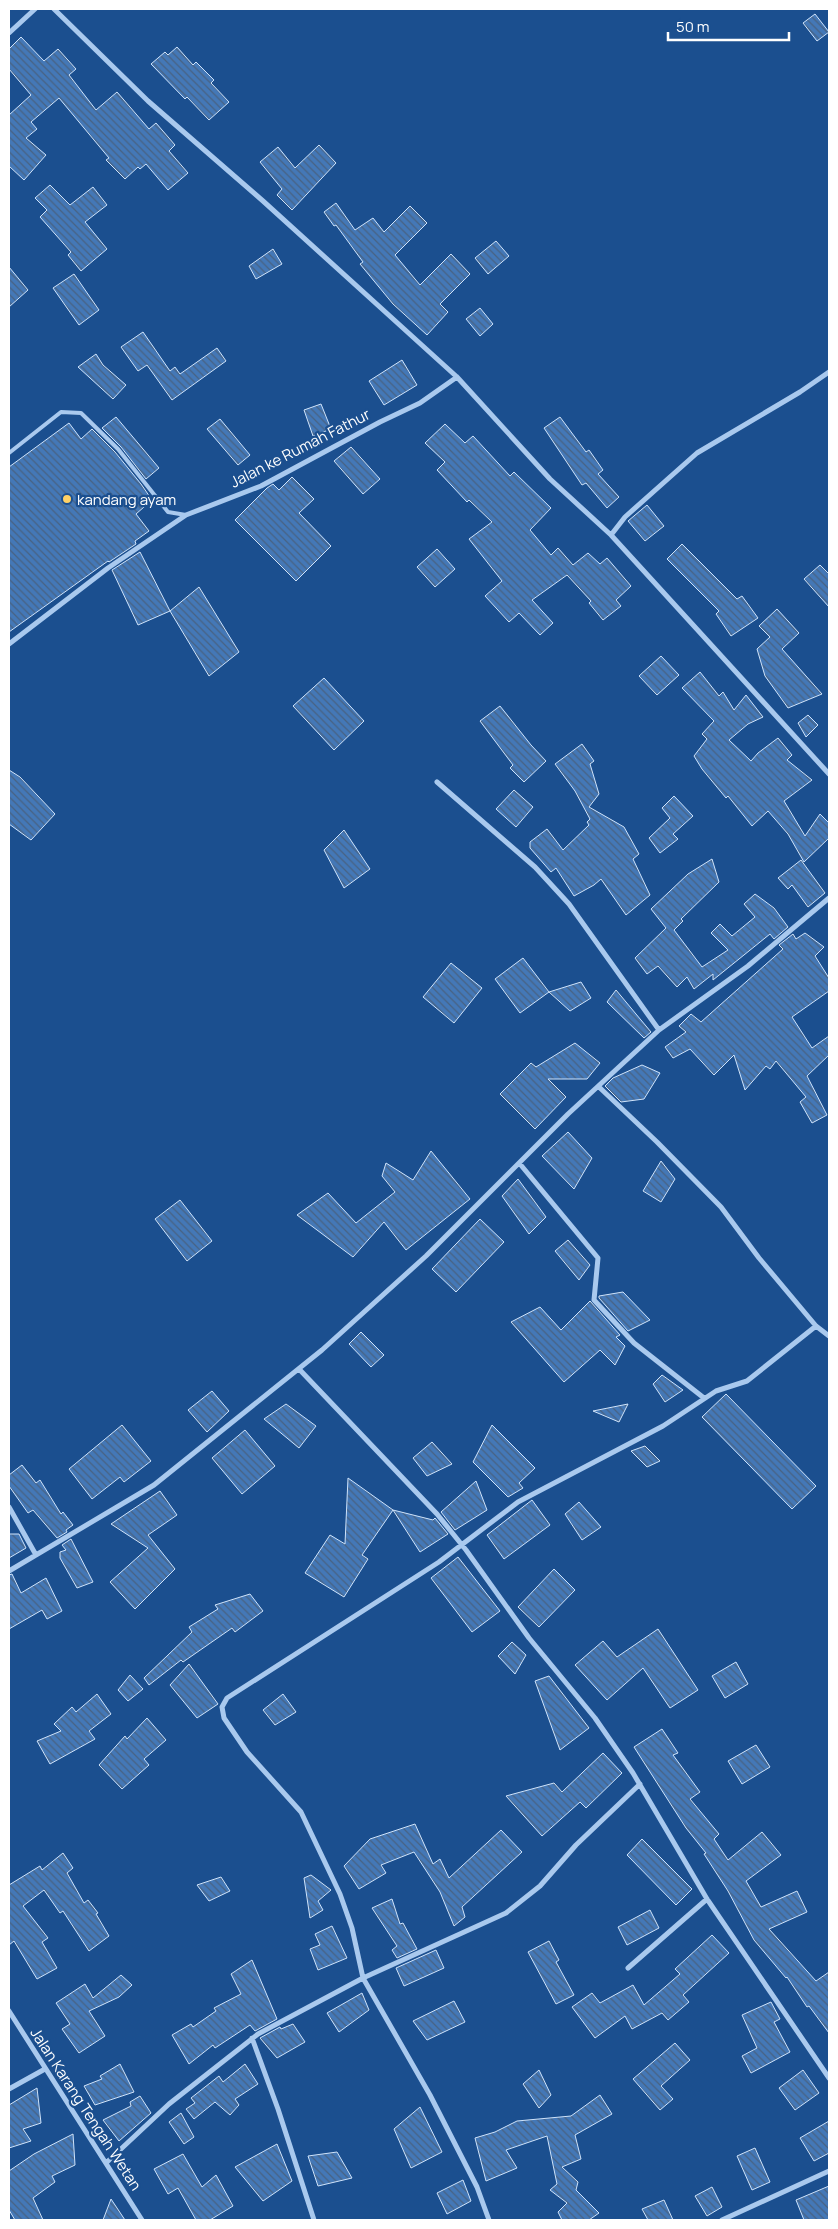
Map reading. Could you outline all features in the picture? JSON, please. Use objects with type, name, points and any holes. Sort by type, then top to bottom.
[{"type":"street","points":[[9,33],[36,9]]},
{"type":"street","points":[[54,9],[148,101],[263,201],[457,377],[550,479],[610,534],[829,774]]},
{"type":"street","points":[[610,534],[696,453],[800,392],[829,372]]},
{"type":"street","name":"Jalan ke Rumah Fathur","points":[[9,644],[108,568],[186,516],[261,486],[420,403],[457,377]]},
{"type":"street","points":[[437,782],[535,868],[569,904],[659,1030]]},
{"type":"street","points":[[9,1571],[154,1485],[299,1369],[426,1256],[598,1086],[659,1030],[748,966],[829,898]]},
{"type":"street","points":[[598,1086],[657,1142],[720,1207],[816,1326],[829,1336]]},
{"type":"street","points":[[520,1164],[598,1258],[594,1300],[634,1343],[704,1398]]},
{"type":"street","points":[[489,2220],[477,2187],[430,2095],[362,1978],[352,1928],[340,1894],[301,1812],[247,1752],[224,1718],[222,1707],[227,1698],[439,1562],[518,1502],[663,1426],[716,1391],[747,1381],[816,1326]]},
{"type":"street","points":[[299,1369],[437,1514],[462,1545],[529,1638],[595,1718],[640,1784],[707,1899],[829,2078]]},
{"type":"street","points":[[9,1507],[36,1555]]},
{"type":"street","points":[[106,2163],[169,2104],[252,2038],[362,1978],[506,1912],[540,1886],[576,1845],[640,1784]]},
{"type":"street","points":[[628,1968],[707,1899]]},
{"type":"street","name":"Jalan Karang Tengah Wetan","points":[[9,2011],[142,2220]]},
{"type":"street","points":[[252,2038],[278,2109],[314,2220]]},
{"type":"street","points":[[9,2089],[46,2069]]},
{"type":"street","points":[[722,2220],[829,2171]]},
{"type":"lane","points":[[9,453],[61,412],[81,413],[118,449],[168,512],[186,516]]},
{"type":"building","points":[[815,14],[829,32],[817,41],[803,23]]},
{"type":"building","points":[[21,37],[44,61],[58,49],[76,69],[69,75],[96,110],[117,92],[149,129],[156,123],[175,145],[169,151],[188,173],[168,190],[146,164],[140,169],[138,167],[125,179],[106,160],[109,158],[59,98],[31,122],[37,129],[26,138],[46,155],[24,180],[9,166],[9,115],[31,95],[9,69],[9,49]]},
{"type":"building","points":[[177,47],[193,65],[196,62],[214,80],[211,83],[229,102],[209,120],[187,97],[185,99],[151,64],[165,52],[168,55]]},
{"type":"building","points":[[319,145],[336,163],[292,210],[277,195],[282,189],[260,162],[278,147],[295,168]]},
{"type":"building","points":[[50,185],[70,205],[93,187],[107,205],[85,222],[107,249],[81,271],[68,255],[71,252],[40,217],[47,210],[35,198]]},
{"type":"building","points":[[336,203],[355,230],[373,218],[384,232],[410,206],[427,223],[395,255],[420,285],[451,254],[470,274],[440,304],[448,312],[427,335],[393,304],[360,264],[363,262],[324,212]]},
{"type":"building","points":[[496,241],[509,256],[488,274],[475,258]]},
{"type":"building","points":[[273,249],[282,264],[256,279],[249,266]]},
{"type":"building","points":[[9,267],[28,290],[9,307]]},
{"type":"building","points":[[74,274],[99,310],[79,325],[53,288]]},
{"type":"building","points":[[480,308],[493,324],[480,336],[466,319]]},
{"type":"building","points":[[143,332],[170,371],[175,367],[180,374],[217,348],[226,361],[172,400],[147,365],[138,371],[121,347]]},
{"type":"building","points":[[96,354],[103,365],[126,385],[113,399],[78,367]]},
{"type":"building","points":[[402,360],[417,385],[384,405],[369,381]]},
{"type":"building","points":[[321,404],[331,429],[313,436],[304,410]]},
{"type":"building","points":[[116,417],[159,468],[146,479],[121,447],[102,428]]},
{"type":"building","points":[[560,417],[586,452],[589,450],[603,470],[598,474],[619,497],[607,508],[586,483],[582,485],[544,428]]},
{"type":"building","points":[[220,419],[250,455],[238,465],[207,429]]},
{"type":"building","name":"kandang ayam","points":[[69,423],[81,439],[92,429],[115,452],[141,484],[152,500],[136,514],[149,531],[135,541],[136,544],[108,561],[9,632],[9,467]]},
{"type":"building","points":[[445,424],[465,443],[473,436],[510,476],[514,472],[551,508],[530,530],[551,555],[558,548],[573,565],[588,553],[600,564],[607,558],[631,586],[616,600],[621,606],[603,620],[589,603],[591,601],[567,575],[532,600],[553,623],[540,635],[519,613],[509,622],[485,596],[502,581],[469,539],[492,522],[469,500],[467,502],[437,470],[445,462],[425,443]]},
{"type":"building","points":[[351,447],[380,479],[363,494],[334,461]]},
{"type":"building","points":[[292,477],[314,499],[299,513],[331,546],[296,581],[235,520],[267,488],[273,484],[279,490]]},
{"type":"building","points":[[647,505],[664,526],[645,541],[628,521]]},
{"type":"building","points":[[682,544],[737,599],[742,596],[758,618],[731,636],[716,614],[719,611],[667,559]]},
{"type":"building","points":[[437,549],[455,569],[435,587],[417,567]]},
{"type":"building","points":[[140,552],[170,611],[138,625],[112,570]]},
{"type":"building","points":[[820,565],[829,574],[829,607],[804,579]]},
{"type":"building","points":[[199,587],[239,652],[209,676],[170,611]]},
{"type":"building","points":[[777,609],[799,633],[782,649],[822,694],[788,708],[765,676],[757,649],[770,637],[759,626]]},
{"type":"building","points":[[661,656],[679,675],[657,695],[639,676]]},
{"type":"building","points":[[700,672],[719,696],[723,692],[734,710],[746,695],[763,717],[748,724],[729,740],[751,761],[758,753],[778,738],[792,755],[787,760],[812,780],[784,801],[805,836],[820,814],[829,823],[829,838],[804,862],[788,834],[768,811],[752,826],[728,796],[726,798],[702,769],[694,756],[707,739],[702,734],[714,721],[682,688]]},
{"type":"building","points":[[324,678],[364,721],[334,750],[293,706]]},
{"type":"building","points":[[500,706],[546,761],[524,782],[510,768],[513,765],[480,721]]},
{"type":"building","points":[[808,715],[818,725],[806,737],[798,723]]},
{"type":"building","points":[[582,744],[594,761],[590,764],[599,794],[589,807],[624,827],[639,854],[633,859],[650,895],[626,915],[601,879],[574,896],[556,868],[551,872],[530,848],[530,842],[547,829],[563,850],[589,825],[587,822],[590,819],[575,791],[555,764]]},
{"type":"building","points":[[9,770],[20,777],[55,814],[31,840],[9,824]]},
{"type":"building","points":[[514,790],[533,807],[516,827],[496,809]]},
{"type":"building","points":[[674,796],[693,816],[673,834],[678,839],[660,853],[649,838],[670,818],[662,808]]},
{"type":"building","points":[[344,830],[370,869],[344,888],[324,850]]},
{"type":"building","points":[[712,859],[719,882],[681,919],[683,921],[674,930],[702,967],[728,950],[711,933],[720,924],[732,936],[755,917],[744,904],[755,894],[774,908],[788,927],[774,939],[770,934],[713,980],[713,974],[694,989],[687,977],[677,987],[658,966],[647,974],[635,958],[666,928],[651,909],[688,874]]},
{"type":"building","points":[[801,860],[825,893],[808,907],[792,885],[788,889],[778,878]]},
{"type":"building","points":[[805,933],[824,947],[815,956],[829,978],[829,991],[792,1017],[812,1048],[829,1036],[829,1055],[807,1076],[827,1115],[812,1123],[800,1102],[806,1097],[776,1061],[770,1069],[766,1066],[745,1090],[734,1055],[714,1075],[690,1049],[673,1058],[665,1047],[686,1032],[679,1026],[691,1014],[701,1022],[783,949],[779,945],[793,934],[796,939]]},
{"type":"building","points":[[523,958],[549,992],[520,1013],[495,979]]},
{"type":"building","points":[[451,963],[482,988],[454,1023],[423,997]]},
{"type":"building","points":[[581,982],[591,998],[570,1011],[549,992]]},
{"type":"building","points":[[616,990],[651,1032],[644,1038],[607,1002]]},
{"type":"building","points":[[575,1043],[600,1063],[587,1079],[548,1079],[566,1097],[535,1129],[500,1094],[531,1063],[536,1067]]},
{"type":"building","points":[[642,1065],[660,1073],[644,1099],[621,1102],[605,1086],[613,1078]]},
{"type":"building","points":[[568,1132],[592,1158],[574,1189],[542,1156]]},
{"type":"building","points":[[431,1151],[470,1199],[406,1250],[384,1222],[353,1257],[297,1215],[328,1193],[356,1223],[395,1192],[382,1176],[386,1163],[413,1180]]},
{"type":"building","points":[[661,1161],[675,1179],[661,1202],[643,1191]]},
{"type":"building","points":[[518,1179],[546,1217],[529,1234],[502,1196]]},
{"type":"building","points":[[180,1200],[212,1241],[187,1261],[155,1219]]},
{"type":"building","points":[[480,1219],[504,1242],[456,1292],[432,1269]]},
{"type":"building","points":[[568,1240],[590,1265],[579,1280],[555,1251]]},
{"type":"building","points":[[623,1292],[650,1320],[628,1331],[599,1298],[599,1296]]},
{"type":"building","points":[[590,1301],[620,1335],[616,1337],[625,1346],[615,1365],[600,1350],[564,1382],[511,1322],[540,1307],[561,1330]]},
{"type":"building","points":[[361,1332],[384,1355],[371,1367],[349,1344]]},
{"type":"building","points":[[662,1375],[683,1390],[665,1402],[653,1384]]},
{"type":"building","points":[[212,1391],[229,1411],[207,1432],[188,1410]]},
{"type":"building","points":[[726,1394],[816,1486],[792,1509],[702,1417]]},
{"type":"building","points":[[286,1404],[316,1426],[299,1448],[264,1419]]},
{"type":"building","points":[[628,1404],[619,1422],[593,1411]]},
{"type":"building","points":[[122,1425],[151,1461],[124,1482],[120,1477],[92,1499],[69,1469]]},
{"type":"building","points":[[492,1425],[535,1468],[519,1483],[523,1488],[508,1497],[473,1462]]},
{"type":"building","points":[[245,1430],[275,1466],[242,1494],[212,1458]]},
{"type":"building","points":[[432,1442],[452,1464],[427,1476],[413,1458]]},
{"type":"building","points":[[645,1446],[660,1461],[647,1467],[631,1451]]},
{"type":"building","points":[[22,1465],[36,1483],[40,1480],[61,1514],[63,1512],[73,1525],[66,1530],[67,1532],[57,1538],[33,1510],[28,1513],[9,1486],[9,1475]]},
{"type":"building","points":[[348,1478],[393,1510],[362,1555],[368,1559],[344,1597],[305,1573],[330,1535],[345,1544]]},
{"type":"building","points":[[476,1481],[487,1510],[455,1530],[441,1512]]},
{"type":"building","points":[[160,1491],[177,1515],[148,1535],[175,1569],[135,1609],[110,1582],[148,1548],[111,1524]]},
{"type":"building","points":[[532,1500],[550,1525],[504,1559],[487,1535]]},
{"type":"building","points":[[579,1502],[601,1527],[582,1540],[565,1514]]},
{"type":"building","points":[[393,1510],[433,1520],[435,1518],[448,1534],[420,1552]]},
{"type":"building","points":[[9,1534],[19,1534],[26,1548],[9,1558]]},
{"type":"building","points":[[71,1539],[93,1582],[77,1588],[60,1558],[60,1552],[66,1550],[62,1545]]},
{"type":"building","points":[[458,1557],[500,1611],[472,1632],[431,1578]]},
{"type":"building","points":[[554,1569],[575,1590],[539,1627],[518,1607]]},
{"type":"building","points":[[12,1574],[21,1593],[46,1578],[62,1611],[47,1619],[42,1610],[9,1629],[9,1575]]},
{"type":"building","points":[[250,1594],[263,1611],[235,1632],[232,1628],[183,1662],[181,1660],[149,1685],[144,1678],[192,1632],[189,1627],[218,1609],[215,1605]]},
{"type":"building","points":[[658,1629],[698,1690],[670,1708],[643,1668],[607,1700],[575,1665],[603,1641],[617,1657]]},
{"type":"building","points":[[512,1642],[526,1655],[515,1674],[498,1656]]},
{"type":"building","points":[[736,1662],[748,1684],[725,1698],[712,1676]]},
{"type":"building","points":[[189,1664],[218,1704],[197,1718],[170,1685]]},
{"type":"building","points":[[130,1675],[143,1689],[128,1701],[118,1690]]},
{"type":"building","points":[[549,1676],[589,1728],[560,1750],[535,1681]]},
{"type":"building","points":[[97,1694],[111,1714],[89,1731],[95,1739],[50,1764],[37,1741],[61,1731],[54,1724],[72,1707],[76,1712]]},
{"type":"building","points":[[283,1694],[296,1712],[275,1725],[263,1710]]},
{"type":"building","points":[[147,1718],[166,1740],[144,1759],[149,1765],[122,1789],[99,1765],[125,1736],[127,1739]]},
{"type":"building","points":[[662,1729],[678,1753],[673,1755],[700,1792],[690,1799],[719,1834],[714,1839],[728,1860],[762,1832],[781,1855],[746,1881],[761,1907],[797,1891],[807,1912],[769,1929],[816,1981],[829,1972],[829,2033],[809,2006],[807,2007],[787,1977],[754,1940],[728,1891],[704,1854],[706,1853],[686,1828],[634,1747]]},
{"type":"building","points":[[756,1745],[770,1767],[742,1784],[728,1761]]},
{"type":"building","points":[[603,1753],[622,1773],[586,1808],[580,1802],[542,1836],[506,1796],[554,1783],[562,1792]]},
{"type":"building","points":[[415,1824],[433,1864],[440,1859],[449,1878],[501,1830],[522,1852],[462,1907],[465,1917],[454,1926],[440,1892],[414,1852],[381,1865],[386,1873],[359,1889],[344,1866],[370,1839]]},
{"type":"building","points":[[642,1839],[692,1889],[676,1905],[627,1855]]},
{"type":"building","points":[[63,1853],[73,1868],[67,1873],[84,1903],[88,1900],[98,1913],[96,1914],[109,1936],[89,1951],[63,1911],[60,1913],[44,1890],[23,1906],[48,1938],[42,1942],[57,1968],[37,1979],[14,1941],[9,1945],[9,1885],[40,1866],[42,1870]]},
{"type":"building","points":[[311,1875],[331,1890],[318,1901],[323,1910],[310,1918],[304,1878]]},
{"type":"building","points":[[221,1877],[230,1891],[209,1901],[197,1885]]},
{"type":"building","points":[[392,1899],[400,1924],[403,1923],[417,1949],[397,1958],[392,1950],[397,1946],[372,1908]]},
{"type":"building","points":[[650,1910],[659,1928],[627,1945],[618,1927]]},
{"type":"building","points":[[332,1926],[347,1958],[318,1970],[310,1949],[320,1945],[315,1934]]},
{"type":"building","points":[[712,1935],[729,1953],[683,1995],[689,2002],[668,2020],[662,2013],[632,2029],[625,2016],[595,2038],[572,2007],[592,1993],[600,2003],[633,1985],[644,2005],[680,1974],[675,1969]]},
{"type":"building","points":[[549,1941],[559,1960],[556,1962],[574,1995],[556,2004],[528,1952]]},
{"type":"building","points":[[436,1950],[444,1968],[404,1986],[396,1968]]},
{"type":"building","points":[[252,1960],[277,2019],[255,2031],[250,2025],[215,2048],[213,2045],[189,2064],[172,2035],[191,2024],[193,2027],[216,2011],[214,2008],[241,1994],[231,1974]]},
{"type":"building","points":[[121,1975],[132,1985],[119,1997],[89,2011],[105,2036],[79,2053],[62,2029],[70,2024],[56,2003],[85,1984],[93,1998]]},
{"type":"building","points":[[362,1993],[369,2010],[339,2032],[327,2013]]},
{"type":"building","points":[[454,2001],[465,2022],[427,2040],[413,2021]]},
{"type":"building","points":[[771,2002],[780,2019],[774,2022],[790,2052],[751,2073],[742,2056],[757,2048],[742,2015]]},
{"type":"building","points":[[293,2024],[305,2042],[277,2058],[260,2038],[280,2027],[281,2029]]},
{"type":"building","points":[[675,2043],[690,2060],[661,2086],[673,2099],[660,2110],[633,2079]]},
{"type":"building","points":[[120,2064],[134,2092],[95,2105],[84,2086],[102,2079],[100,2076]]},
{"type":"building","points":[[245,2064],[258,2084],[235,2099],[239,2105],[230,2115],[215,2102],[194,2119],[186,2109],[195,2103],[191,2098],[219,2076],[223,2082]]},
{"type":"building","points":[[539,2070],[551,2095],[539,2108],[523,2084]]},
{"type":"building","points":[[803,2070],[819,2093],[795,2110],[779,2088]]},
{"type":"building","points":[[37,2088],[41,2123],[23,2129],[31,2141],[9,2148],[9,2105]]},
{"type":"building","points":[[600,2095],[612,2114],[575,2135],[581,2159],[562,2167],[578,2182],[576,2190],[599,2213],[589,2220],[562,2220],[558,2212],[567,2203],[550,2190],[557,2184],[547,2136],[506,2150],[517,2168],[486,2181],[475,2138],[495,2132],[517,2121],[571,2116]]},
{"type":"building","points":[[140,2096],[151,2113],[119,2141],[103,2120],[131,2106],[130,2102]]},
{"type":"building","points":[[420,2107],[442,2152],[411,2168],[394,2129]]},
{"type":"building","points":[[181,2113],[194,2137],[184,2144],[169,2122]]},
{"type":"building","points":[[829,2121],[829,2153],[814,2161],[800,2138]]},
{"type":"building","points":[[73,2134],[75,2165],[52,2176],[55,2182],[33,2198],[43,2220],[15,2220],[9,2210],[9,2171],[34,2154]]},
{"type":"building","points":[[277,2144],[292,2181],[263,2201],[235,2167]]},
{"type":"building","points":[[755,2148],[770,2182],[752,2190],[737,2156]]},
{"type":"building","points":[[337,2152],[352,2178],[318,2186],[308,2156]]},
{"type":"building","points":[[183,2154],[202,2187],[216,2175],[233,2206],[210,2220],[196,2220],[178,2188],[168,2194],[154,2169]]},
{"type":"building","points":[[463,2180],[471,2201],[447,2214],[437,2193]]},
{"type":"building","points":[[829,2186],[829,2220],[804,2220],[796,2200]]},
{"type":"building","points":[[712,2187],[722,2207],[707,2216],[695,2196]]},
{"type":"building","points":[[111,2199],[125,2220],[103,2220]]},
{"type":"building","points":[[664,2200],[673,2220],[648,2220],[642,2209]]},
{"type":"place","name":"kandang ayam","points":[[67,499]]}]
